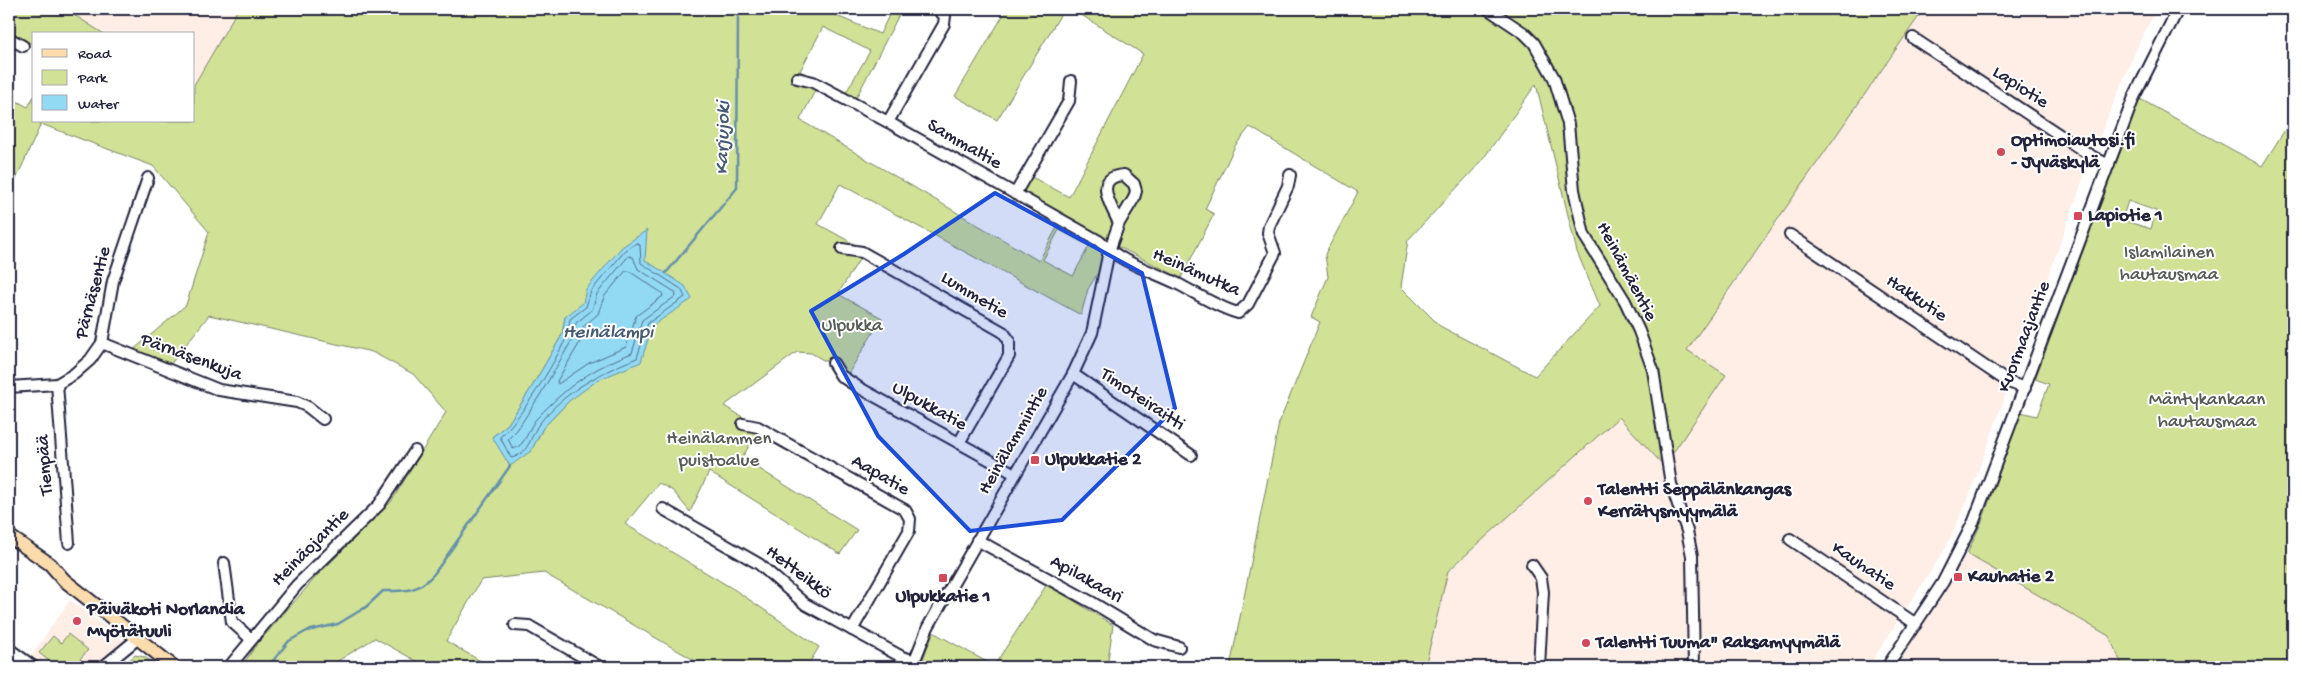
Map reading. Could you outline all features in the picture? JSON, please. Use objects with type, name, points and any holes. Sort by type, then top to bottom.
[{"type":"main road","points":[[9,536],[50,564],[64,580],[174,667]]},
{"type":"street","points":[[888,122],[944,24],[945,16],[937,9]]},
{"type":"street","name":"Heinämäentie","points":[[1488,9],[1524,33],[1534,43],[1554,78],[1568,124],[1574,190],[1584,235],[1625,301],[1640,331],[1653,370],[1671,484],[1687,531],[1692,556],[1694,667]]},
{"type":"street","name":"Kuormaajantie","points":[[1886,667],[1950,571],[1974,521],[2146,70],[2178,9]]},
{"type":"street","points":[[9,38],[23,46]]},
{"type":"street","name":"Lapiotie","points":[[1913,38],[2093,157],[2109,165]]},
{"type":"street","name":"Sammaltie","points":[[797,78],[813,82],[888,122],[1099,241],[1109,251]]},
{"type":"street","points":[[1015,194],[1068,101],[1071,81]]},
{"type":"street","name":"Heinämutka","points":[[1109,251],[1119,258],[1176,283],[1227,310],[1238,313],[1248,304],[1275,253],[1268,233],[1269,226],[1288,186],[1290,174]]},
{"type":"street","name":"Pärnäsentie","points":[[9,387],[56,384],[74,374],[90,360],[102,343],[114,281],[148,178]]},
{"type":"street","name":"Heinälammintie","points":[[912,664],[928,627],[1073,374],[1092,333],[1109,251],[1119,222]]},
{"type":"street","name":"Hakkutie","points":[[1790,235],[2008,382],[2025,388]]},
{"type":"street","name":"Lummetie","points":[[842,249],[862,252],[1003,332],[1009,340],[1009,356],[959,443]]},
{"type":"street","name":"Pärnäsenkuja","points":[[102,343],[219,390],[297,402],[308,407],[322,419]]},
{"type":"street","name":"Ulpukkatie","points":[[833,363],[841,376],[847,380],[1015,474]]},
{"type":"street","name":"Timoteiraitti","points":[[1073,374],[1191,455]]},
{"type":"street","name":"Tienpää","points":[[56,384],[69,543]]},
{"type":"street","name":"Aapatie","points":[[743,424],[758,428],[905,510],[910,519],[909,531],[852,630]]},
{"type":"street","name":"Heinäojantie","points":[[229,667],[250,639],[297,585],[379,505],[415,451]]},
{"type":"street","name":"Hetteikkö","points":[[663,509],[759,564],[805,604],[912,664]]},
{"type":"street","name":"Kauhatie","points":[[1790,539],[1916,624]]},
{"type":"street","name":"Apilakaari","points":[[977,540],[1093,603],[1154,640],[1180,647]]},
{"type":"street","points":[[224,562],[232,622],[250,639]]},
{"type":"street","points":[[1532,565],[1541,578],[1543,592],[1538,667]]},
{"type":"street","points":[[515,625],[529,626],[600,667]]},
{"type":"street","points":[[103,667],[138,639]]},
{"type":"street","points":[[9,649],[34,667]]},
{"type":"highlighted area","points":[[995,193],[1142,273],[1175,408],[1062,520],[970,531],[878,436],[811,311],[904,254]]},
{"type":"shaded area","points":[[65,9],[238,9],[195,83],[195,32],[101,32]]},
{"type":"shaded area","points":[[1924,9],[2157,9],[2141,38],[2093,152],[1970,494],[1945,549],[1868,667],[1425,667],[1448,571],[1619,416],[1664,466],[1687,350]]},
{"type":"shaded area","points":[[1967,554],[2109,636],[2123,667],[1894,667]]},
{"type":"shaded area","name":"Päiväkoti Norlandia Myötätuuli","points":[[70,600],[125,642],[95,667],[34,667],[27,662]]},
{"type":"green space","points":[[9,9],[65,9],[101,32],[32,32],[32,44],[9,31]]},
{"type":"green space","points":[[238,9],[834,9],[832,14],[880,34],[892,9],[902,9],[855,100],[845,94],[870,51],[823,27],[800,71],[820,81],[800,120],[1039,261],[1062,218],[1020,196],[1030,176],[1069,197],[1143,54],[1072,9],[1924,9],[1687,350],[1726,375],[1664,466],[1619,417],[1448,571],[1425,667],[1230,667],[1279,423],[1320,322],[1311,317],[1328,277],[1325,254],[1358,192],[1250,127],[1235,146],[1205,209],[1214,214],[1181,278],[1115,245],[1088,289],[1081,315],[840,184],[818,224],[865,250],[838,294],[882,318],[848,374],[811,353],[797,352],[724,406],[760,427],[742,458],[857,530],[840,554],[709,472],[690,512],[673,491],[659,483],[625,524],[735,590],[819,647],[807,667],[706,667],[544,573],[481,580],[446,641],[491,667],[427,667],[375,638],[328,667],[241,667],[257,644],[316,577],[391,502],[446,412],[413,374],[372,352],[209,315],[170,365],[132,351],[186,305],[209,232],[153,166],[41,124],[14,184],[9,203],[9,97],[28,107],[32,100],[32,122],[195,122],[195,83]],"holes":[[[1536,84],[1577,252],[1600,306],[1535,376],[1440,326],[1401,287],[1408,240],[1481,162]],[[1059,230],[1089,246],[1073,276],[1043,260]],[[565,317],[569,401],[543,428],[531,451],[492,437],[508,424],[530,390],[562,335]]]},
{"type":"green space","points":[[1007,9],[1064,9],[997,120],[955,96]]},
{"type":"green space","points":[[2140,99],[2262,166],[2293,117],[2293,667],[2123,667],[2109,636],[1967,554],[1982,521],[2021,412],[2037,416],[2049,384],[2035,379]],"holes":[[[2128,201],[2156,211],[2151,229],[2122,220]]]},
{"type":"green space","points":[[1047,584],[1113,625],[1107,667],[920,667],[933,632],[994,666]]},
{"type":"green space","points":[[68,634],[88,650],[80,659],[89,667],[57,667],[39,653],[53,636],[61,643]]},
{"type":"green space","points":[[135,655],[145,657],[158,667],[121,667]]},
{"type":"water","name":"Heinälampi","points":[[647,230],[645,260],[685,286],[692,299],[652,326],[641,362],[598,380],[569,401],[543,428],[531,451],[510,466],[492,437],[508,424],[530,390],[562,335],[565,317],[583,303],[586,289],[622,247]]},
{"type":"waterway","name":"Karjujoki","points":[[666,273],[737,188],[738,9]]},
{"type":"waterway","points":[[272,662],[289,641],[307,631],[338,624],[366,607],[383,591],[411,589],[428,580],[510,466]]},
{"type":"place","name":"Optimoiautosi.fi - Jyväskylä","points":[[2001,152]]},
{"type":"place","name":"Lapiotie 1","points":[[2078,216]]},
{"type":"place","name":"Ulpukkatie 2","points":[[1035,460]]},
{"type":"place","name":"Talentti Seppälänkangas Kerrätysmyymälä","points":[[1588,501]]},
{"type":"place","name":"Kauhatie 2","points":[[1958,577]]},
{"type":"place","name":"Ulpukkatie 1","points":[[943,578]]},
{"type":"place","name":"Päiväkoti Norlandia Myötätuuli","points":[[77,621]]},
{"type":"place","name":"Talentti Tuuma\" Raksamyymälä","points":[[1586,643]]},
{"type":"park label","name":"Islamilainen hautausmaa","points":[[2169,264]]},
{"type":"park label","name":"Ulpukka","points":[[852,326]]},
{"type":"park label","name":"Mäntykankaan hautausmaa","points":[[2207,411]]},
{"type":"park label","name":"Heinälammen puistoalue","points":[[719,450]]}]
